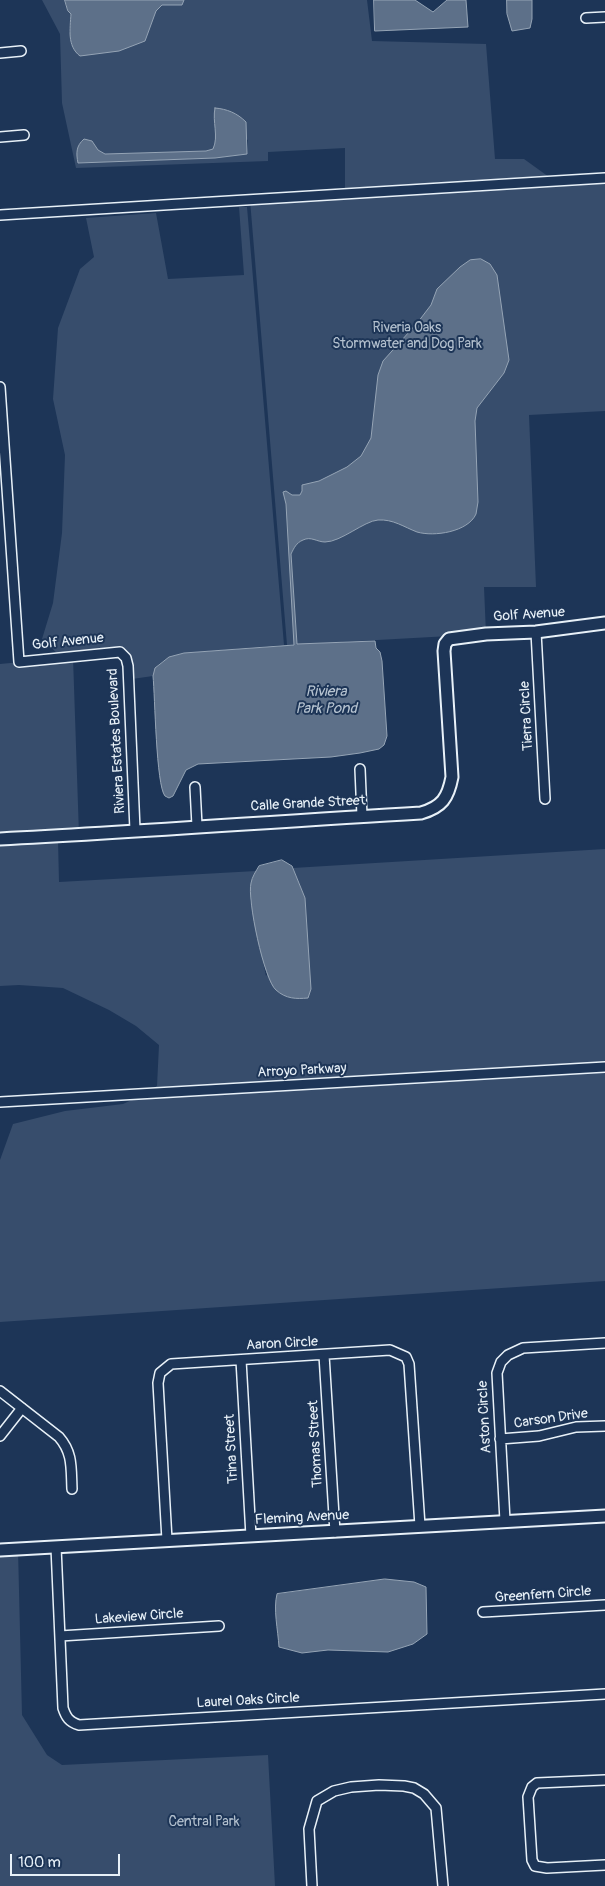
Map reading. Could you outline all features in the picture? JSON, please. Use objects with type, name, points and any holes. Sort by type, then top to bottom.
[{"type":"street","points":[[586,18],[605,17]]},
{"type":"street","points":[[0,53],[21,52]]},
{"type":"street","points":[[0,137],[24,135]]},
{"type":"street","points":[[0,215],[605,178]]},
{"type":"street","name":"Golf Avenue","points":[[0,387],[19,662],[120,652]]},
{"type":"street","name":"Golf Avenue","points":[[455,636],[536,632],[605,623]]},
{"type":"street","name":"Tierra Circle","points":[[536,632],[545,799]]},
{"type":"street","name":"Calle Grande Street","points":[[0,839],[421,813],[434,809],[443,801],[450,790],[452,777],[444,651],[445,644],[449,638],[455,636]]},
{"type":"street","name":"Riviera Estates Boulevard","points":[[120,652],[126,658],[128,666],[135,830]]},
{"type":"street","points":[[360,769],[362,816]]},
{"type":"street","points":[[196,787],[197,826]]},
{"type":"street","name":"Arroyo Parkway","points":[[0,1102],[605,1067]]},
{"type":"street","name":"Aston Circle","points":[[505,1521],[497,1373],[501,1362],[508,1355],[523,1348],[605,1343]]},
{"type":"street","name":"Aaron Circle","points":[[166,1540],[158,1383],[160,1373],[171,1364],[390,1350],[406,1357],[409,1364],[420,1526]]},
{"type":"street","name":"Thomas Street","points":[[324,1355],[335,1532]]},
{"type":"street","name":"Trina Street","points":[[241,1360],[251,1536]]},
{"type":"street","points":[[0,1391],[59,1437],[67,1446],[71,1460],[72,1489]]},
{"type":"street","points":[[0,1436],[22,1408]]},
{"type":"street","name":"Carson Drive","points":[[500,1439],[539,1436],[576,1427],[605,1426]]},
{"type":"street","name":"Fleming Avenue","points":[[0,1550],[605,1516]]},
{"type":"street","name":"Laurel Oaks Circle","points":[[56,1547],[63,1708],[65,1716],[73,1723],[605,1694]]},
{"type":"street","name":"Greenfern Circle","points":[[484,1612],[605,1604]]},
{"type":"street","name":"Lakeview Circle","points":[[60,1636],[219,1626]]},
{"type":"street","points":[[605,1780],[537,1783],[532,1788],[528,1797],[532,1860],[535,1866],[547,1868],[605,1865]]},
{"type":"street","points":[[312,1886],[309,1829],[317,1801],[334,1791],[351,1787],[379,1785],[414,1788],[424,1794],[436,1808],[443,1886]]},
{"type":"green space","points":[[42,0],[65,0],[68,11],[71,14],[69,31],[71,45],[144,41],[156,11],[162,5],[182,5],[184,0],[367,0],[372,41],[486,44],[495,159],[524,159],[549,177],[345,190],[345,148],[268,152],[268,161],[76,168],[62,103],[60,34]],"holes":[[[214,121],[248,140],[247,154],[215,158],[78,163],[92,141],[98,150],[105,154],[206,151],[213,149],[216,137]]]},
{"type":"green space","name":"Riveria Oaks Stormwater and Dog Park","points":[[605,178],[605,411],[529,415],[536,587],[484,587],[486,634],[287,645],[250,200]]},
{"type":"green space","points":[[239,207],[247,207],[284,645],[184,653],[161,663],[157,666],[153,676],[132,679],[124,648],[58,654],[42,639],[53,603],[62,533],[65,455],[53,399],[58,328],[80,269],[94,257],[86,218],[156,213],[168,279],[244,275]]},
{"type":"green space","points":[[73,657],[79,835],[0,839],[0,664]]},
{"type":"green space","points":[[58,840],[59,882],[256,871],[251,882],[250,899],[266,976],[306,925],[305,898],[293,868],[605,849],[605,1063],[153,1088],[157,1086],[159,1045],[136,1026],[109,1010],[63,988],[19,985],[0,986],[0,845],[2,843]]},
{"type":"green space","points":[[605,1071],[605,1281],[0,1322],[0,1160],[13,1124],[65,1111],[123,1104],[136,1098]]},
{"type":"green space","name":"Central Park","points":[[18,1549],[22,1715],[47,1755],[62,1765],[268,1755],[275,1886],[0,1886],[0,1551]]},
{"type":"water","points":[[65,0],[184,0],[182,5],[162,5],[156,11],[145,41],[119,51],[80,56],[71,42],[71,14],[68,11]]},
{"type":"water","points":[[374,0],[415,0],[433,12],[447,0],[466,0],[468,27],[375,31]]},
{"type":"water","points":[[507,0],[532,0],[530,28],[512,31],[507,14]]},
{"type":"water","points":[[215,108],[232,112],[246,122],[247,154],[215,158],[78,163],[77,150],[79,144],[84,139],[92,141],[98,150],[105,154],[206,151],[213,149],[215,144]]},
{"type":"water","name":"Riviera Park Pond","points":[[481,259],[490,264],[497,275],[509,360],[504,373],[477,408],[475,421],[478,502],[476,514],[466,525],[458,529],[432,534],[417,532],[394,522],[372,521],[331,541],[303,540],[297,544],[291,554],[297,644],[375,641],[382,661],[387,736],[384,745],[379,749],[331,757],[198,764],[186,770],[173,796],[169,798],[165,796],[162,789],[158,758],[153,676],[155,668],[169,657],[184,653],[294,645],[286,504],[283,492],[286,491],[292,495],[300,495],[302,485],[319,481],[347,467],[361,456],[371,438],[378,375],[383,361],[431,305],[437,289],[470,260]]},
{"type":"water","points":[[282,860],[292,866],[305,898],[311,989],[308,998],[291,998],[276,990],[266,971],[257,939],[250,892],[253,876],[259,866]]},
{"type":"water","points":[[385,1579],[414,1582],[426,1587],[427,1634],[413,1644],[388,1652],[328,1650],[302,1653],[279,1647],[276,1613],[277,1594]]}]
